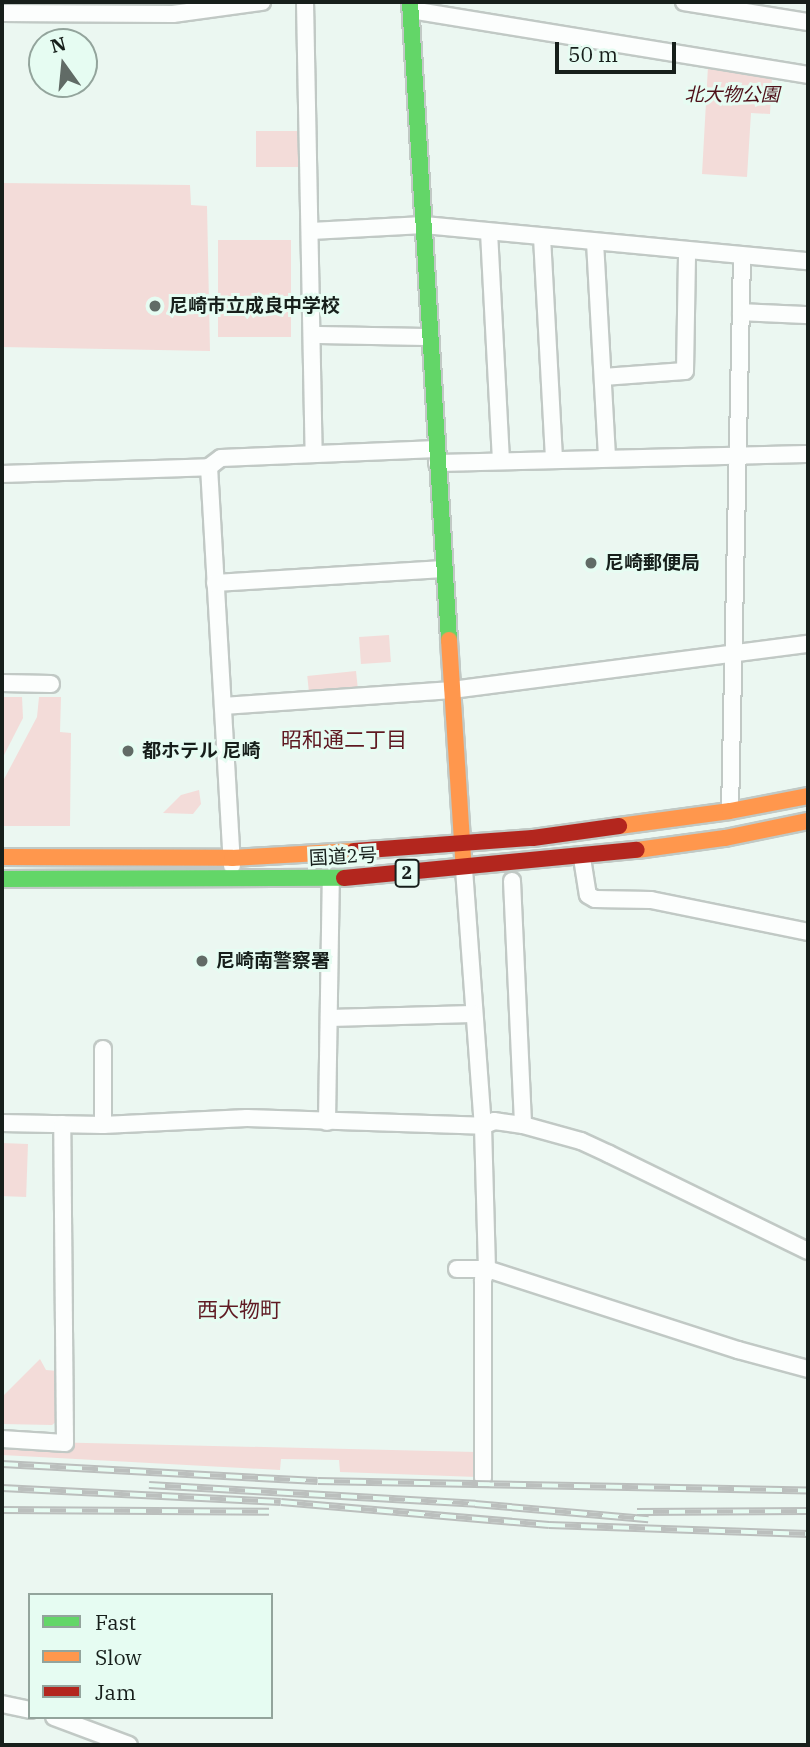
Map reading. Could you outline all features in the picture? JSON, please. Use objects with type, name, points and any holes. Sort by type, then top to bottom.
[{"type":"main road","points":[[410,6],[464,869]]},
{"type":"main road","name":"国道2号","points":[[2,857],[232,858],[533,838],[730,811],[808,796]]},
{"type":"main road","name":"国道2号","points":[[2,879],[232,882],[331,880],[582,858],[725,838],[808,821]]},
{"type":"street","points":[[2,13],[116,8],[173,14],[262,2]]},
{"type":"street","points":[[305,2],[314,335],[314,452]]},
{"type":"street","points":[[684,2],[808,22]]},
{"type":"street","points":[[410,6],[808,75]]},
{"type":"street","points":[[311,231],[424,225],[808,261]]},
{"type":"street","points":[[489,232],[501,461]]},
{"type":"street","points":[[542,237],[554,460]]},
{"type":"street","points":[[595,242],[607,458]]},
{"type":"street","points":[[603,377],[685,370],[687,251]]},
{"type":"street","points":[[730,811],[742,256]]},
{"type":"street","points":[[741,312],[808,314]]},
{"type":"street","points":[[314,335],[430,337]]},
{"type":"street","points":[[2,474],[209,467],[221,458],[314,452],[501,461],[808,454]]},
{"type":"street","points":[[209,467],[232,882]]},
{"type":"street","points":[[215,583],[444,569]]},
{"type":"street","points":[[223,706],[452,690],[808,644]]},
{"type":"street","points":[[2,683],[51,684]]},
{"type":"street","points":[[582,858],[588,895],[595,899],[651,900],[808,932]]},
{"type":"street","points":[[464,869],[483,1126],[486,1269],[483,1280],[483,1478]]},
{"type":"street","points":[[327,1122],[331,880]]},
{"type":"street","points":[[512,881],[523,1125]]},
{"type":"street","points":[[329,1018],[473,1014]]},
{"type":"street","points":[[103,1049],[103,1125]]},
{"type":"street","points":[[2,1123],[103,1125],[247,1118],[483,1126],[494,1121],[523,1125],[580,1142],[609,1154],[808,1251]]},
{"type":"street","points":[[2,1439],[65,1443],[62,1124]]},
{"type":"street","points":[[457,1269],[486,1269],[738,1350],[808,1369]]},
{"type":"street","points":[[2,1704],[28,1710]]},
{"type":"street","points":[[59,1719],[130,1745]]},
{"type":"green space","name":"北大物公園","points":[[708,66],[772,77],[770,114],[751,113],[747,177],[702,174]]},
{"type":"green space","points":[[256,131],[303,131],[303,167],[256,167]]},
{"type":"green space","points":[[2,183],[190,185],[191,205],[207,206],[210,351],[2,347]]},
{"type":"green space","points":[[218,240],[291,240],[291,337],[218,337]]},
{"type":"green space","points":[[389,635],[391,662],[361,664],[359,637]]},
{"type":"green space","points":[[356,671],[358,689],[309,694],[307,676]]},
{"type":"green space","points":[[2,697],[22,697],[23,718],[2,759]]},
{"type":"green space","points":[[39,697],[61,697],[60,732],[71,733],[70,826],[2,826],[2,783],[37,717]]},
{"type":"green space","points":[[199,790],[201,804],[193,814],[163,813],[181,795]]},
{"type":"green space","points":[[2,1143],[28,1144],[26,1197],[2,1196]]},
{"type":"green space","points":[[40,1359],[46,1370],[58,1371],[60,1419],[52,1425],[2,1424],[2,1397]]},
{"type":"green space","points":[[2,1441],[476,1452],[477,1477],[340,1472],[339,1460],[281,1459],[280,1470],[2,1455]]},
{"type":"railway","points":[[2,1464],[318,1481],[808,1490]]},
{"type":"railway","points":[[149,1485],[475,1504],[648,1519]]},
{"type":"railway","points":[[2,1488],[281,1502],[549,1525],[808,1534]]},
{"type":"railway","points":[[2,1510],[269,1512]]},
{"type":"railway","points":[[637,1512],[808,1511]]},
{"type":"traffic: fast","points":[[410,2],[449,640]]},
{"type":"traffic: fast","points":[[2,879],[344,878]]},
{"type":"traffic: slow","points":[[449,640],[463,859]]},
{"type":"traffic: slow","points":[[619,826],[730,811],[808,796]]},
{"type":"traffic: slow","points":[[637,850],[725,838],[808,821]]},
{"type":"traffic: slow","points":[[2,857],[232,858],[354,851]]},
{"type":"traffic: jam","points":[[354,851],[533,838],[619,826]]},
{"type":"traffic: jam","points":[[344,878],[637,850]]},
{"type":"place","name":"尼崎市立成良中学校","points":[[155,306]]},
{"type":"place","name":"尼崎郵便局","points":[[591,563]]},
{"type":"place","name":"都ホテル 尼崎","points":[[128,751]]},
{"type":"place","name":"尼崎南警察署","points":[[202,961]]},
{"type":"district","name":"昭和通二丁目","points":[[344,739]]},
{"type":"district","name":"西大物町","points":[[239,1309]]}]
